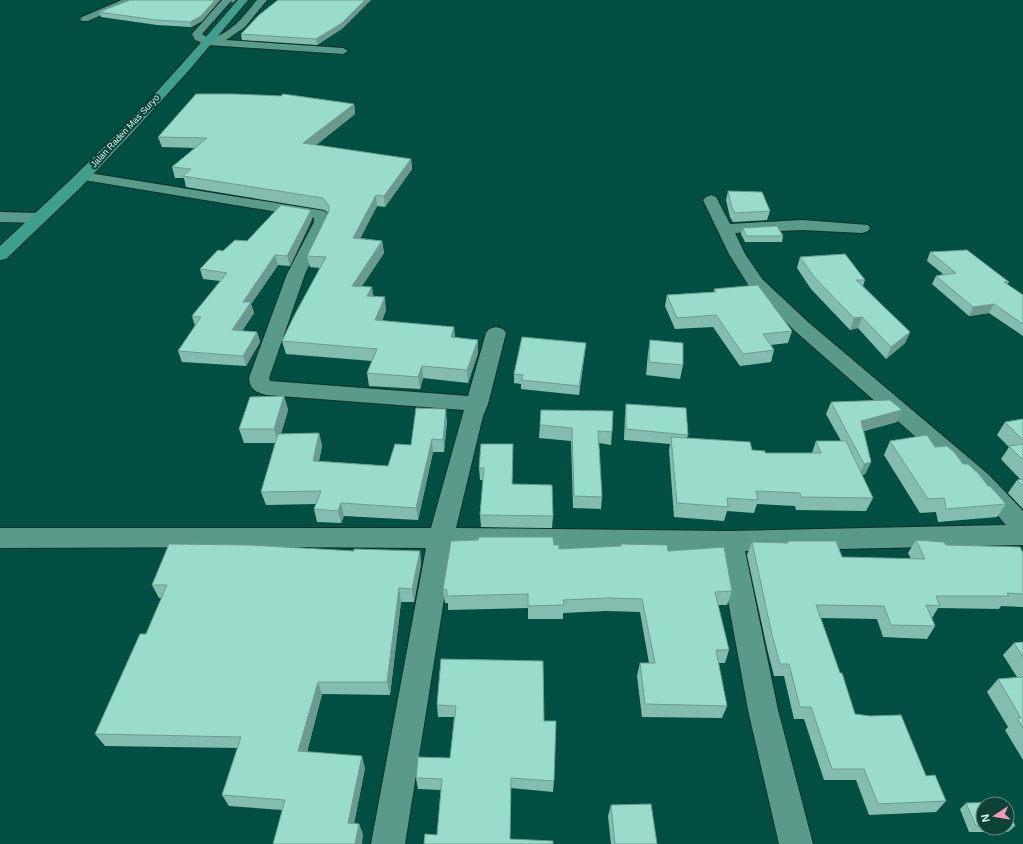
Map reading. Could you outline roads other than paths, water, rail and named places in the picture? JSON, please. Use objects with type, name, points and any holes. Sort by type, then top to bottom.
[{"type":"main road","name":"Jalan Raden Mas Suryo","points":[[0,256],[82,176],[208,42],[244,0]]},
{"type":"street","points":[[85,20],[130,0]]},
{"type":"street","points":[[227,0],[197,34],[199,38],[208,42],[343,51]]},
{"type":"street","points":[[208,42],[221,39],[234,33],[262,0]]},
{"type":"street","points":[[82,176],[319,214],[322,218],[322,222],[296,274],[259,378],[260,385],[267,388],[477,404]]},
{"type":"street","points":[[711,200],[737,254],[755,282],[802,327],[869,386],[981,481],[1023,527]]},
{"type":"street","points":[[0,217],[39,218]]},
{"type":"street","points":[[724,229],[802,225],[862,228]]},
{"type":"street","points":[[388,844],[441,538],[472,416],[477,404],[496,333]]},
{"type":"street","points":[[0,538],[283,537],[730,541],[1023,535]]},
{"type":"street","points":[[730,541],[763,710],[796,844]]}]
